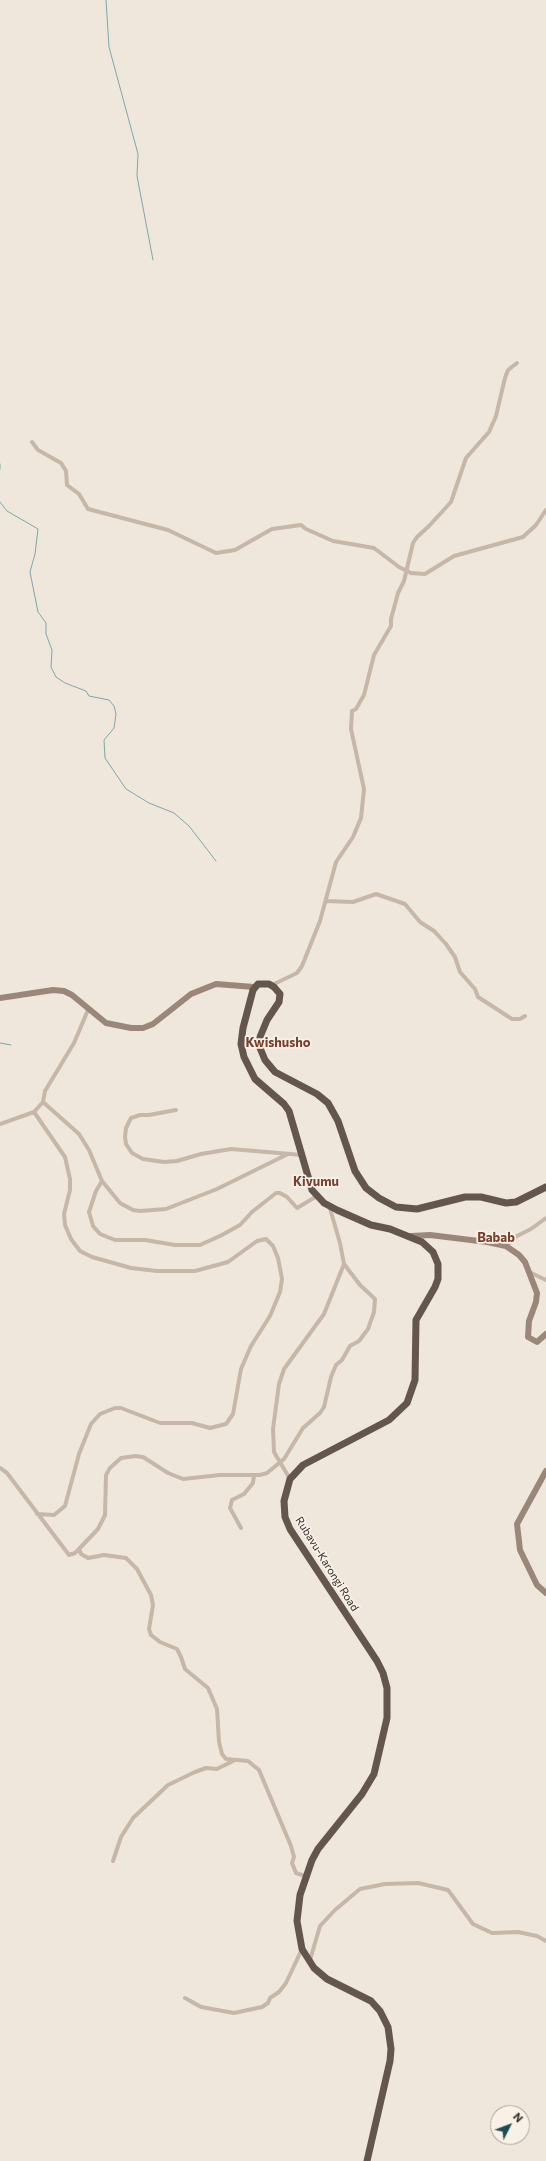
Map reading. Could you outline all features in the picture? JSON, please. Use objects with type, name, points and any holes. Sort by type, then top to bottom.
[{"type":"highway","points":[[290,1479],[298,1470],[310,1461],[389,1420],[407,1403],[414,1380],[416,1320],[435,1287],[438,1272],[433,1252],[422,1242],[410,1236],[371,1225],[329,1205],[312,1190],[294,1122],[286,1107],[255,1079],[244,1057],[241,1044],[242,1028],[249,997],[254,987],[263,983],[272,985],[278,990],[280,998],[262,1032],[261,1055],[275,1072],[317,1094],[328,1103],[338,1121],[355,1172],[371,1193],[396,1207],[417,1209],[465,1197],[481,1197],[506,1203],[516,1202],[546,1186]]},
{"type":"highway","name":"Rubavu-Karongi Road","points":[[290,1479],[284,1501],[287,1524],[380,1667],[385,1680],[388,1699],[387,1718],[374,1774],[362,1794],[318,1849],[305,1876],[300,1895],[297,1921],[302,1949],[309,1962],[327,1978],[370,2001],[380,2011],[388,2027],[391,2050],[390,2062],[367,2161]]},
{"type":"main road","points":[[0,998],[53,990],[64,991],[72,995],[88,1010],[106,1023],[131,1028],[143,1028],[153,1024],[191,994],[216,984],[254,987]]},
{"type":"main road","points":[[410,1236],[430,1235],[506,1246],[519,1255],[529,1272],[537,1293],[536,1302],[529,1321],[528,1338],[537,1342],[546,1334]]},
{"type":"main road","points":[[546,1471],[518,1524],[520,1550],[537,1585],[546,1593]]},
{"type":"street","points":[[272,985],[300,970],[326,901],[336,862],[353,837],[361,818],[364,789],[351,729],[352,712],[362,700],[367,689],[374,655],[391,626],[398,593],[417,537],[451,502],[466,458],[490,432],[496,416],[508,370],[517,363]]},
{"type":"street","points":[[32,442],[38,450],[61,463],[66,471],[68,485],[79,494],[86,507],[92,511],[168,530],[212,551],[221,553],[235,550],[272,529],[301,525],[306,529],[333,541],[374,548],[383,553],[389,560],[411,573],[425,574],[454,556],[520,539],[536,525],[546,510]]},
{"type":"street","points":[[326,901],[353,902],[376,894],[405,904],[420,922],[434,931],[446,944],[455,957],[460,972],[475,989],[478,997],[512,1019],[520,1019],[524,1016]]},
{"type":"street","points":[[0,1124],[34,1112],[43,1102],[44,1091],[74,1043],[88,1010]]},
{"type":"street","points":[[43,1102],[79,1134],[92,1156],[102,1182],[112,1196],[127,1208],[140,1212],[159,1211],[217,1189],[288,1154]]},
{"type":"street","points":[[176,1110],[149,1115],[140,1115],[131,1118],[126,1128],[125,1137],[126,1144],[132,1153],[143,1159],[164,1162],[177,1161],[201,1154],[231,1149],[303,1155]]},
{"type":"street","points":[[34,1112],[65,1157],[70,1184],[64,1214],[65,1225],[71,1239],[80,1251],[92,1257],[131,1268],[157,1271],[195,1271],[228,1262],[257,1241],[266,1239],[273,1246],[278,1258],[282,1279],[280,1292],[273,1310],[251,1346],[241,1369],[234,1414],[231,1420],[218,1428],[210,1428],[192,1423],[160,1422],[121,1408],[115,1408],[100,1414],[91,1424],[79,1454],[65,1506],[54,1515],[37,1514]]},
{"type":"street","points":[[102,1182],[96,1191],[89,1212],[93,1226],[100,1234],[115,1240],[145,1240],[175,1245],[200,1245],[240,1225],[252,1212],[276,1193],[283,1195],[297,1208],[317,1196]]},
{"type":"street","points":[[0,1468],[7,1473],[67,1552],[72,1555],[80,1549],[98,1529],[105,1515],[106,1475],[121,1458],[135,1456],[143,1458],[168,1474],[183,1479],[220,1475],[254,1475],[267,1472],[279,1463],[287,1456],[303,1428],[320,1413],[324,1407],[331,1377],[336,1364],[342,1360],[350,1346],[359,1341],[368,1329],[374,1314],[375,1298],[360,1285],[344,1264],[329,1205]]},
{"type":"street","points":[[506,1246],[517,1236],[531,1229],[546,1218]]},
{"type":"street","points":[[290,1479],[279,1463],[274,1452],[273,1429],[276,1393],[281,1375],[288,1362],[324,1314],[344,1264]]},
{"type":"street","points":[[529,1272],[546,1280]]},
{"type":"street","points":[[241,1528],[230,1508],[232,1500],[244,1494],[254,1483],[254,1475]]},
{"type":"street","points":[[80,1549],[81,1554],[88,1558],[104,1555],[126,1558],[137,1568],[151,1595],[153,1604],[149,1629],[152,1635],[160,1642],[176,1649],[182,1657],[185,1670],[208,1688],[217,1709],[219,1742],[222,1754],[226,1759],[233,1761],[248,1761],[259,1770],[291,1846],[294,1856],[292,1863],[296,1873],[305,1876]]},
{"type":"street","points":[[114,1861],[121,1837],[133,1818],[168,1785],[195,1772],[206,1768],[218,1769],[233,1761]]},
{"type":"street","points":[[309,1962],[320,1926],[335,1910],[360,1889],[385,1884],[418,1884],[448,1890],[473,1924],[492,1933],[518,1932],[537,1936],[546,1941]]},
{"type":"street","points":[[184,1998],[201,2007],[234,2013],[262,2007],[283,1988],[302,1949]]},
{"type":"waterway","points":[[106,0],[109,47],[138,154],[137,176],[153,260]]},
{"type":"waterway","points":[[0,464],[0,469]]},
{"type":"waterway","points":[[0,502],[7,511],[38,529],[35,554],[30,572],[38,612],[46,623],[46,634],[52,650],[51,667],[56,677],[65,683],[86,691],[89,696],[109,700],[114,706],[116,714],[114,728],[104,740],[105,758],[126,789],[149,803],[174,813],[189,826],[216,861]]},
{"type":"waterway","points":[[0,1043],[11,1045]]},
{"type":"district","name":"Kwishusho","points":[[278,1043]]},
{"type":"district","name":"Kivumu","points":[[316,1182]]},
{"type":"district","name":"Babab","points":[[496,1238]]}]
